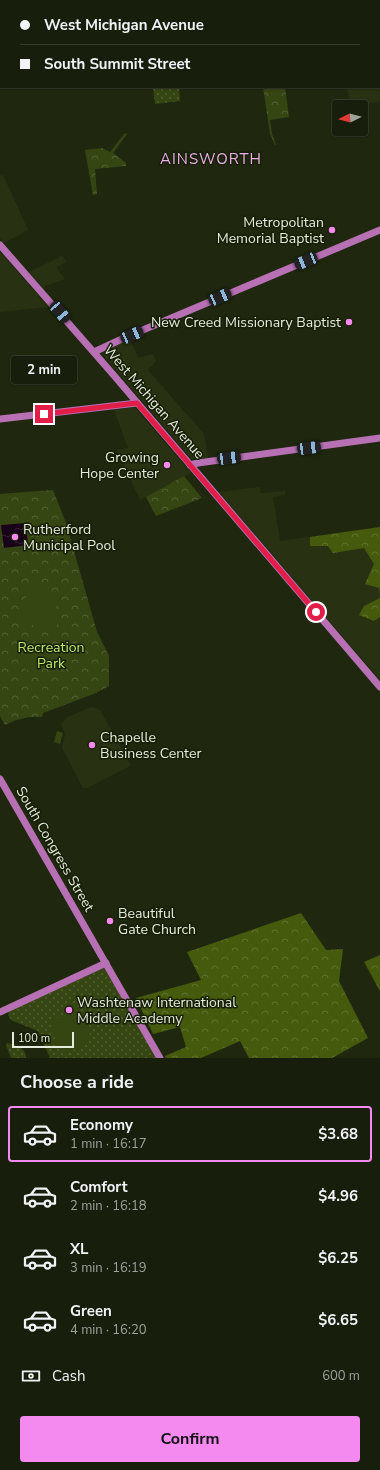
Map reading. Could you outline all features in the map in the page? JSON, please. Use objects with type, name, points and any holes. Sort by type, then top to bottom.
[{"type":"street","points":[[94,352],[111,343],[380,230]]},
{"type":"street","name":"West Michigan Avenue","points":[[0,245],[94,352],[380,687]]},
{"type":"street","points":[[0,419],[137,403]]},
{"type":"street","points":[[190,465],[198,462],[380,438]]},
{"type":"street","name":"South Congress Street","points":[[0,779],[160,1058]]},
{"type":"street","points":[[0,1012],[106,963]]},
{"type":"shaded area","points":[[347,88],[380,88],[380,102],[368,103],[368,100],[349,100]]},
{"type":"shaded area","points":[[3,175],[28,230],[4,243],[0,238],[0,176]]},
{"type":"shaded area","points":[[0,252],[48,307],[0,312]]},
{"type":"shaded area","points":[[62,256],[67,262],[56,267],[65,279],[43,287],[29,272]]},
{"type":"shaded area","points":[[130,339],[138,358],[153,354],[156,361],[148,370],[204,434],[208,458],[192,459],[104,356],[103,352],[105,349]]},
{"type":"shaded area","points":[[134,407],[191,473],[140,500],[117,450],[128,448],[114,410]]},
{"type":"shaded area","points":[[260,487],[261,493],[285,491],[285,495],[273,497],[280,541],[380,527],[380,680],[219,492]]},
{"type":"shaded area","points":[[92,707],[100,710],[130,766],[87,788],[83,788],[62,748],[65,734],[61,724],[67,717]]},
{"type":"green space","points":[[153,88],[179,88],[180,101],[155,104]]},
{"type":"green space","points":[[263,88],[285,88],[289,117],[270,120],[272,134],[276,145],[270,134]]},
{"type":"green space","points":[[125,133],[127,134],[113,153],[126,163],[126,166],[95,169],[97,194],[93,195],[85,150],[102,148],[110,152]]},
{"type":"green space","points":[[184,476],[202,498],[156,516],[146,497]]},
{"type":"green space","name":"Recreation Park","points":[[53,490],[66,523],[97,632],[109,656],[109,686],[96,693],[43,713],[42,717],[23,718],[5,725],[0,716],[0,494]]},
{"type":"green space","points":[[380,527],[380,594],[379,588],[365,584],[374,564],[364,548],[333,553],[328,546],[310,546],[310,537]]},
{"type":"green space","points":[[33,582],[46,591],[55,602],[58,617],[55,632],[18,621],[17,617]]},
{"type":"green space","points":[[380,598],[380,617],[374,621],[359,615],[364,606]]},
{"type":"green space","points":[[44,640],[48,651],[46,661],[38,668],[26,670],[20,646]]},
{"type":"green space","points":[[57,731],[63,733],[60,744],[54,742]]},
{"type":"green space","points":[[301,913],[326,950],[343,949],[339,981],[368,1038],[332,1058],[249,1058],[240,1041],[201,1058],[166,1058],[165,1056],[186,1047],[180,1027],[153,1034],[136,998],[201,980],[187,952]]},
{"type":"green space","points":[[380,955],[380,991],[364,962]]},
{"type":"green space","name":"Washtenaw International Middle Academy","points":[[104,968],[157,1058],[50,1058],[38,1031],[11,1020],[8,1015],[9,1011]]},
{"type":"green space","points":[[78,1006],[89,1026],[90,1037],[85,1044],[64,1055],[50,1029],[52,1021]]},
{"type":"green space","points":[[7,1043],[22,1049],[26,1055],[26,1058],[11,1058],[6,1045]]},
{"type":"water","name":"Rutherford Municipal Pool","points":[[26,523],[28,545],[4,548],[1,525]]},
{"type":"place","name":"Metropolitan Memorial Baptist","points":[[332,230]]},
{"type":"place","name":"New Creed Missionary Baptist","points":[[349,322]]},
{"type":"place","name":"Growing Hope Center","points":[[167,465]]},
{"type":"place","name":"Rutherford Municipal Pool","points":[[15,537]]},
{"type":"place","name":"Chapelle Business Center","points":[[92,745]]},
{"type":"place","name":"Beautiful Gate Church","points":[[110,921]]},
{"type":"place","name":"Washtenaw International Middle Academy","points":[[69,1010]]},
{"type":"district","name":"AINSWORTH","points":[[211,159]]},
{"type":"route","points":[[44,414],[137,403],[316,612]]}]
